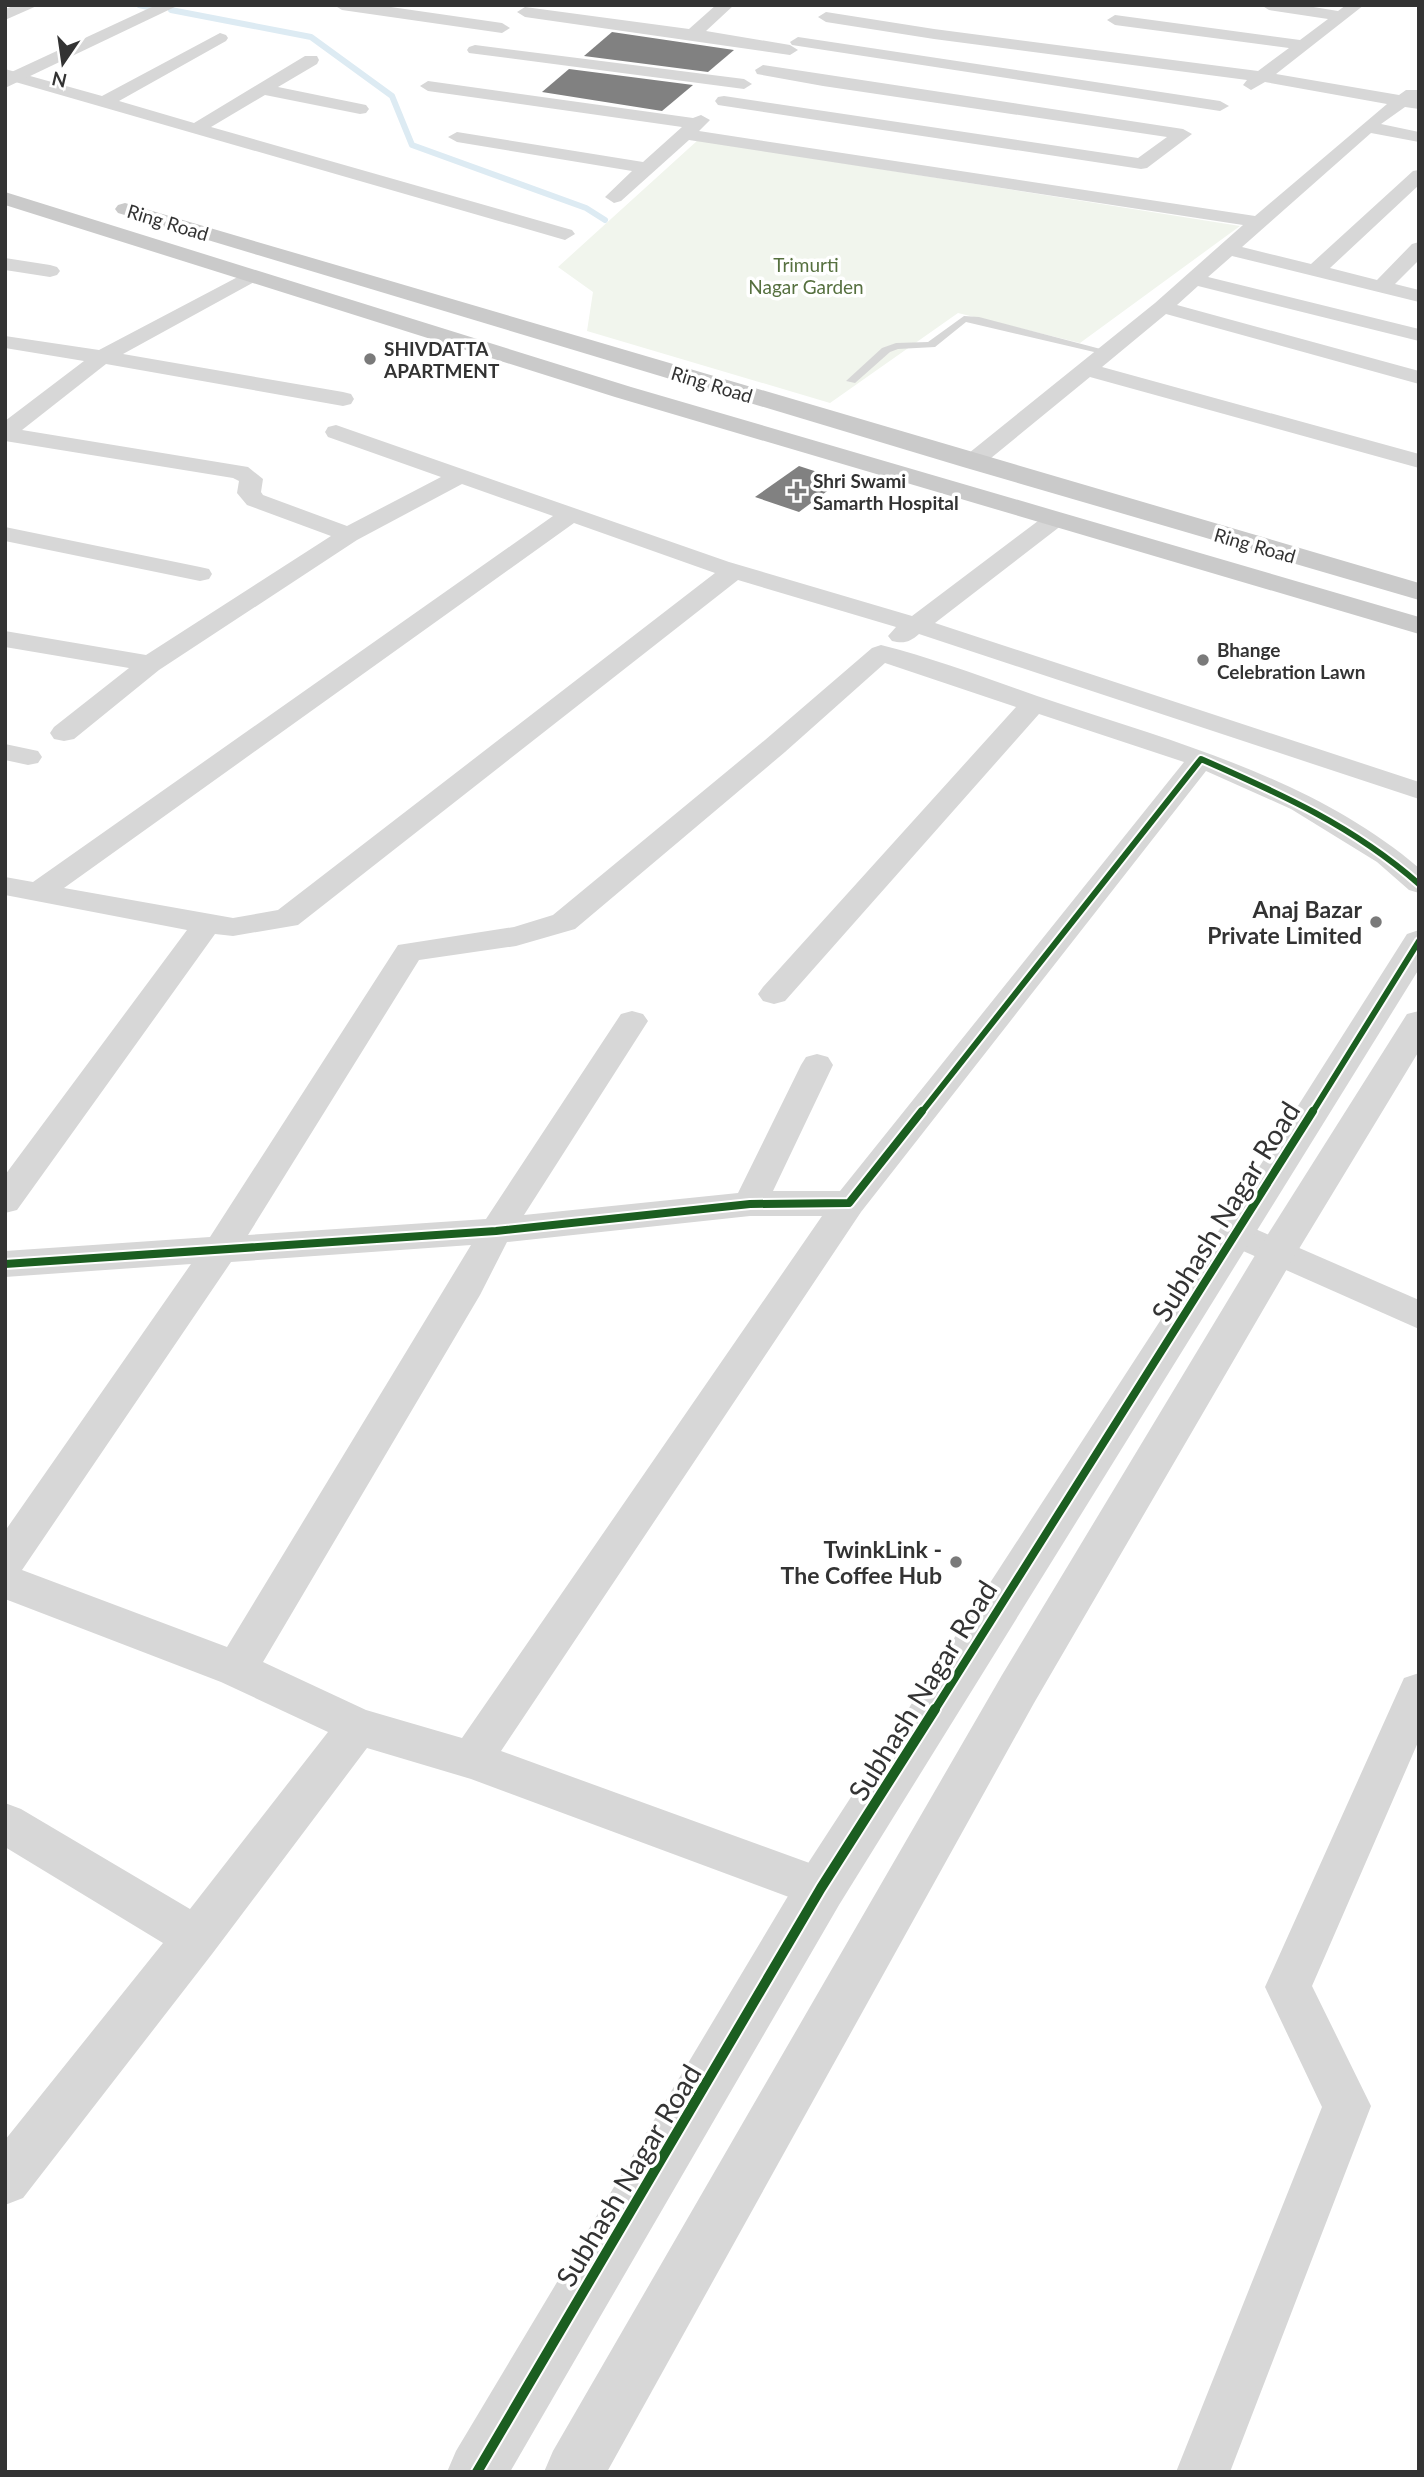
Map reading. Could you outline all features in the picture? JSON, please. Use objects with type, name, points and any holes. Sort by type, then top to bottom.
[{"type":"main road","points":[[5,198],[623,392],[1419,626]]},
{"type":"main road","name":"Ring Road","points":[[98,201],[972,462],[1419,592]]},
{"type":"street","points":[[5,15],[30,5]]},
{"type":"street","points":[[342,5],[502,28]]},
{"type":"street","points":[[693,34],[726,5]]},
{"type":"street","points":[[1269,5],[1340,16]]},
{"type":"street","points":[[1103,197],[1141,164],[1264,77],[1301,45],[1356,5]]},
{"type":"street","points":[[9,78],[165,8]]},
{"type":"street","points":[[744,84],[470,53],[530,9],[693,34],[1231,99]]},
{"type":"street","points":[[614,197],[690,129],[794,46],[832,11],[961,38],[1414,97]]},
{"type":"street","points":[[1115,20],[1301,45]]},
{"type":"street","points":[[105,102],[220,38]]},
{"type":"street","points":[[198,128],[311,60]]},
{"type":"street","points":[[763,70],[823,81],[1192,127]]},
{"type":"street","points":[[447,72],[428,86],[1258,222]]},
{"type":"street","points":[[9,78],[198,128],[565,234]]},
{"type":"street","points":[[261,89],[360,109]]},
{"type":"street","points":[[972,462],[1161,307],[1368,127],[1414,97]]},
{"type":"street","points":[[724,101],[1141,164]]},
{"type":"street","points":[[1368,127],[1419,137]]},
{"type":"street","points":[[457,137],[646,168]]},
{"type":"street","points":[[1315,271],[1419,175]]},
{"type":"street","points":[[1381,287],[1419,248]]},
{"type":"street","points":[[1227,249],[1419,296]]},
{"type":"street","points":[[5,264],[50,271]]},
{"type":"street","points":[[6,433],[102,357],[251,276]]},
{"type":"street","points":[[1194,279],[1419,335]]},
{"type":"street","points":[[1161,307],[1419,377]]},
{"type":"street","points":[[5,342],[343,399]]},
{"type":"street","points":[[1086,369],[1419,461]]},
{"type":"street","points":[[336,432],[734,571],[897,639],[1035,702],[1201,759],[1301,803],[1387,856],[1419,884]]},
{"type":"street","points":[[6,433],[240,472],[251,479],[249,493],[255,500],[349,535]]},
{"type":"street","points":[[64,733],[150,664],[349,535],[459,476]]},
{"type":"street","points":[[37,893],[570,515]]},
{"type":"street","points":[[5,1563],[221,1249],[409,952],[502,939],[564,922],[775,746],[897,639],[1054,520]]},
{"type":"street","points":[[5,534],[200,574]]},
{"type":"street","points":[[5,886],[208,924],[242,926],[287,918],[734,571]]},
{"type":"street","points":[[5,639],[150,664]]},
{"type":"street","points":[[897,639],[1419,791]]},
{"type":"street","points":[[774,995],[1035,702]]},
{"type":"street","points":[[471,1760],[849,1203],[1201,759]]},
{"type":"street","points":[[5,1201],[208,924]]},
{"type":"street","name":"Subhash Nagar Road","points":[[477,2472],[821,1888],[1257,1243],[1419,941]]},
{"type":"street","points":[[236,1670],[467,1286],[496,1231],[632,1021]]},
{"type":"street","points":[[574,2472],[1018,1689],[1257,1243],[1419,1022]]},
{"type":"street","points":[[750,1204],[817,1065]]},
{"type":"street","points":[[5,1264],[496,1231],[750,1204],[849,1203]]},
{"type":"street","points":[[1257,1243],[1419,1315]]},
{"type":"street","points":[[5,1581],[236,1670],[358,1726],[471,1760],[821,1888]]},
{"type":"street","points":[[1203,2472],[1347,2106],[1288,1987],[1419,1691]]},
{"type":"street","points":[[5,2180],[196,1938],[358,1726]]},
{"type":"street","points":[[5,1823],[196,1938]]},
{"type":"lane","points":[[851,381],[886,350],[897,346],[931,345],[964,320],[979,320],[1107,352]]},
{"type":"green space","name":"Trimurti Nagar Garden","points":[[698,140],[1240,226],[1080,343],[958,313],[830,403],[587,331],[593,292],[558,267]]},
{"type":"building","points":[[612,32],[734,50],[708,72],[584,56]]},
{"type":"building","points":[[569,69],[693,85],[662,111],[542,92]]},
{"type":"building","points":[[799,466],[842,480],[799,512],[755,497]]},
{"type":"waterway","points":[[139,5],[148,7]]},
{"type":"waterway","points":[[171,10],[311,37],[392,96],[412,145],[586,208],[605,220]]},
{"type":"cycle path","points":[[5,1264],[496,1231],[750,1204],[849,1203],[1201,759],[1301,803],[1387,856],[1419,884]]},
{"type":"cycle path","points":[[477,2472],[821,1888],[1237,1234],[1419,941]]},
{"type":"place","name":"SHIVDATTA APARTMENT","points":[[370,359]]},
{"type":"place","name":"Shri Swami Samarth Hospital","points":[[797,491]]},
{"type":"place","name":"Bhange Celebration Lawn","points":[[1203,660]]},
{"type":"place","name":"Anaj Bazar Private Limited","points":[[1376,922]]},
{"type":"place","name":"TwinkLink - The Coffee Hub","points":[[956,1562]]}]
